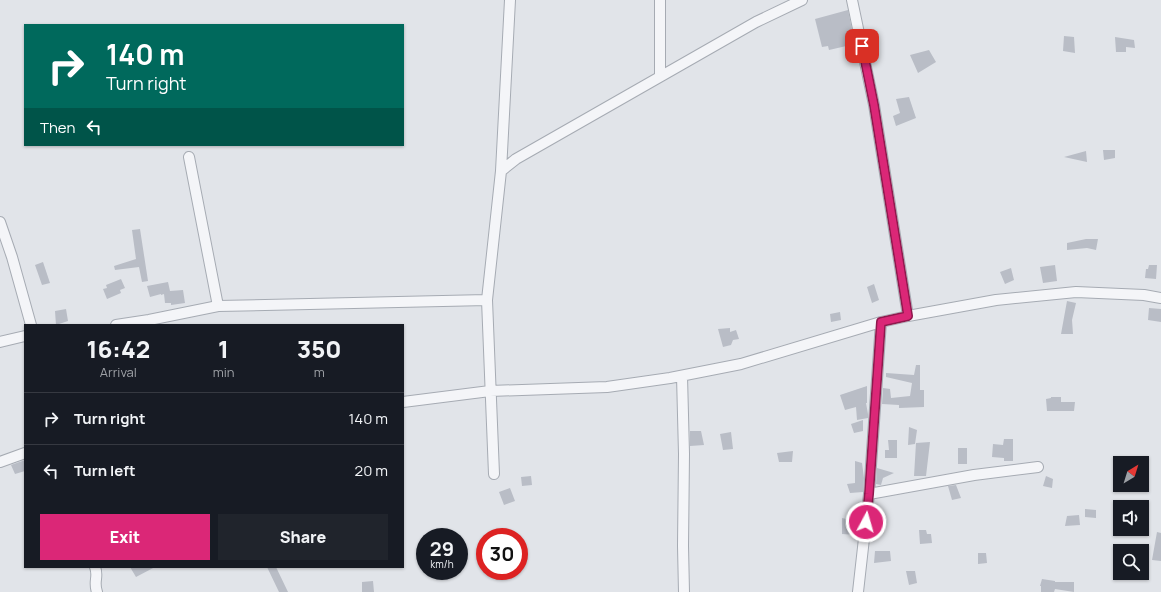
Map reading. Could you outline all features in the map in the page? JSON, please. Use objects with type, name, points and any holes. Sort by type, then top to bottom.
[{"type":"street","points":[[494,474],[487,300],[501,171],[510,0]]},
{"type":"street","points":[[660,0],[660,76]]},
{"type":"street","points":[[501,171],[516,159],[660,76],[756,22],[802,0]]},
{"type":"street","points":[[852,0],[874,105],[908,316]]},
{"type":"street","points":[[189,157],[218,306]]},
{"type":"street","points":[[0,222],[12,257],[31,324]]},
{"type":"street","points":[[404,402],[490,391],[607,387],[682,376],[741,364],[881,322],[996,300],[1076,292],[1144,295],[1161,298]]},
{"type":"street","points":[[123,324],[218,306],[487,300]]},
{"type":"street","points":[[858,592],[869,494],[881,322]]},
{"type":"street","points":[[0,342],[24,336]]},
{"type":"street","points":[[682,376],[684,454],[684,592]]},
{"type":"street","points":[[0,462],[24,453]]},
{"type":"street","points":[[869,494],[974,475],[1038,467]]},
{"type":"street","points":[[95,568],[97,575],[95,585],[96,592]]},
{"type":"building","points":[[848,10],[855,44],[829,50],[828,46],[822,47],[815,19]]},
{"type":"building","points":[[1064,36],[1074,37],[1075,53],[1063,51]]},
{"type":"building","points":[[1115,37],[1134,40],[1135,48],[1126,47],[1126,52],[1116,52]]},
{"type":"building","points":[[929,50],[936,62],[918,73],[910,55]]},
{"type":"building","points":[[909,97],[916,118],[896,126],[893,116],[900,113],[896,99]]},
{"type":"building","points":[[1103,150],[1115,150],[1115,158],[1104,160]]},
{"type":"building","points":[[1086,151],[1087,162],[1064,157]]},
{"type":"building","points":[[140,229],[148,281],[142,282],[139,267],[115,270],[114,266],[136,259],[132,230]]},
{"type":"building","points":[[1086,239],[1098,239],[1096,250],[1087,248],[1067,250],[1067,243]]},
{"type":"building","points":[[43,262],[50,283],[42,285],[35,265]]},
{"type":"building","points":[[1055,265],[1057,281],[1043,283],[1040,267]]},
{"type":"building","points":[[1149,265],[1157,265],[1156,279],[1145,278],[1146,269],[1148,269]]},
{"type":"building","points":[[1011,268],[1014,280],[1005,284],[1000,272]]},
{"type":"building","points":[[121,279],[125,288],[120,290],[121,293],[107,299],[103,289],[107,288],[106,285]]},
{"type":"building","points":[[168,282],[170,291],[183,290],[185,303],[171,305],[171,303],[165,303],[164,294],[150,297],[147,286]]},
{"type":"building","points":[[874,284],[879,300],[872,303],[867,287]]},
{"type":"building","points":[[1067,301],[1076,303],[1072,320],[1073,334],[1061,334]]},
{"type":"building","points":[[1149,308],[1161,309],[1161,322],[1148,320]]},
{"type":"building","points":[[66,309],[68,321],[56,324],[55,311]]},
{"type":"building","points":[[840,312],[841,320],[831,322],[830,314]]},
{"type":"building","points":[[730,328],[730,332],[736,330],[739,339],[733,340],[731,345],[723,347],[718,329]]},
{"type":"building","points":[[916,365],[920,365],[920,390],[924,390],[924,407],[899,408],[899,405],[882,404],[883,388],[890,389],[891,398],[910,396],[912,383],[886,377],[886,373],[914,375]]},
{"type":"building","points":[[867,386],[866,403],[868,418],[857,420],[856,407],[845,410],[840,395]]},
{"type":"building","points":[[1051,397],[1061,397],[1061,402],[1075,402],[1074,411],[1047,411],[1046,399]]},
{"type":"building","points":[[863,420],[863,431],[854,433],[851,424]]},
{"type":"building","points":[[909,427],[917,430],[915,444],[908,445]]},
{"type":"building","points":[[690,431],[701,431],[704,445],[690,446]]},
{"type":"building","points":[[731,432],[733,449],[723,450],[720,434]]},
{"type":"building","points":[[1004,439],[1013,439],[1013,461],[1004,461],[1004,458],[992,457],[993,444],[1003,445]]},
{"type":"building","points":[[888,440],[897,440],[897,458],[885,458],[885,450],[889,450]]},
{"type":"building","points":[[930,442],[926,476],[914,476],[916,443]]},
{"type":"building","points":[[958,448],[967,448],[967,464],[958,464]]},
{"type":"building","points":[[793,451],[792,462],[779,462],[777,453]]},
{"type":"building","points":[[24,460],[24,471],[15,474],[11,465]]},
{"type":"building","points":[[855,461],[862,463],[864,478],[863,492],[850,493],[847,484],[855,483]]},
{"type":"building","points":[[877,468],[894,473],[883,478],[881,485],[876,484]]},
{"type":"building","points":[[531,476],[532,485],[522,486],[521,477]]},
{"type":"building","points":[[1046,476],[1053,479],[1052,488],[1043,486]]},
{"type":"building","points":[[956,485],[961,498],[952,500],[948,486]]},
{"type":"building","points":[[510,488],[515,501],[504,505],[499,492]]},
{"type":"building","points":[[1085,509],[1096,510],[1096,518],[1085,517]]},
{"type":"building","points":[[1079,515],[1080,525],[1065,526],[1067,516]]},
{"type":"building","points":[[842,518],[851,520],[852,525],[859,527],[858,535],[842,534]]},
{"type":"building","points":[[873,518],[883,518],[884,528],[872,528]]},
{"type":"building","points":[[919,530],[926,530],[927,534],[931,534],[932,543],[920,544]]},
{"type":"building","points":[[1157,532],[1161,533],[1161,561],[1152,560]]},
{"type":"building","points":[[875,551],[890,551],[891,561],[874,563]]},
{"type":"building","points":[[978,553],[986,553],[987,563],[978,564]]},
{"type":"building","points":[[131,568],[153,568],[136,577]]},
{"type":"building","points":[[267,568],[276,568],[288,592],[279,592]]},
{"type":"building","points":[[906,571],[915,571],[917,583],[909,585]]},
{"type":"building","points":[[1042,579],[1055,582],[1074,582],[1074,592],[1055,589],[1054,592],[1041,592],[1040,586]]},
{"type":"building","points":[[373,581],[374,592],[362,592],[362,582]]},
{"type":"route","points":[[862,46],[874,105],[908,316],[881,322],[866,522]]}]
